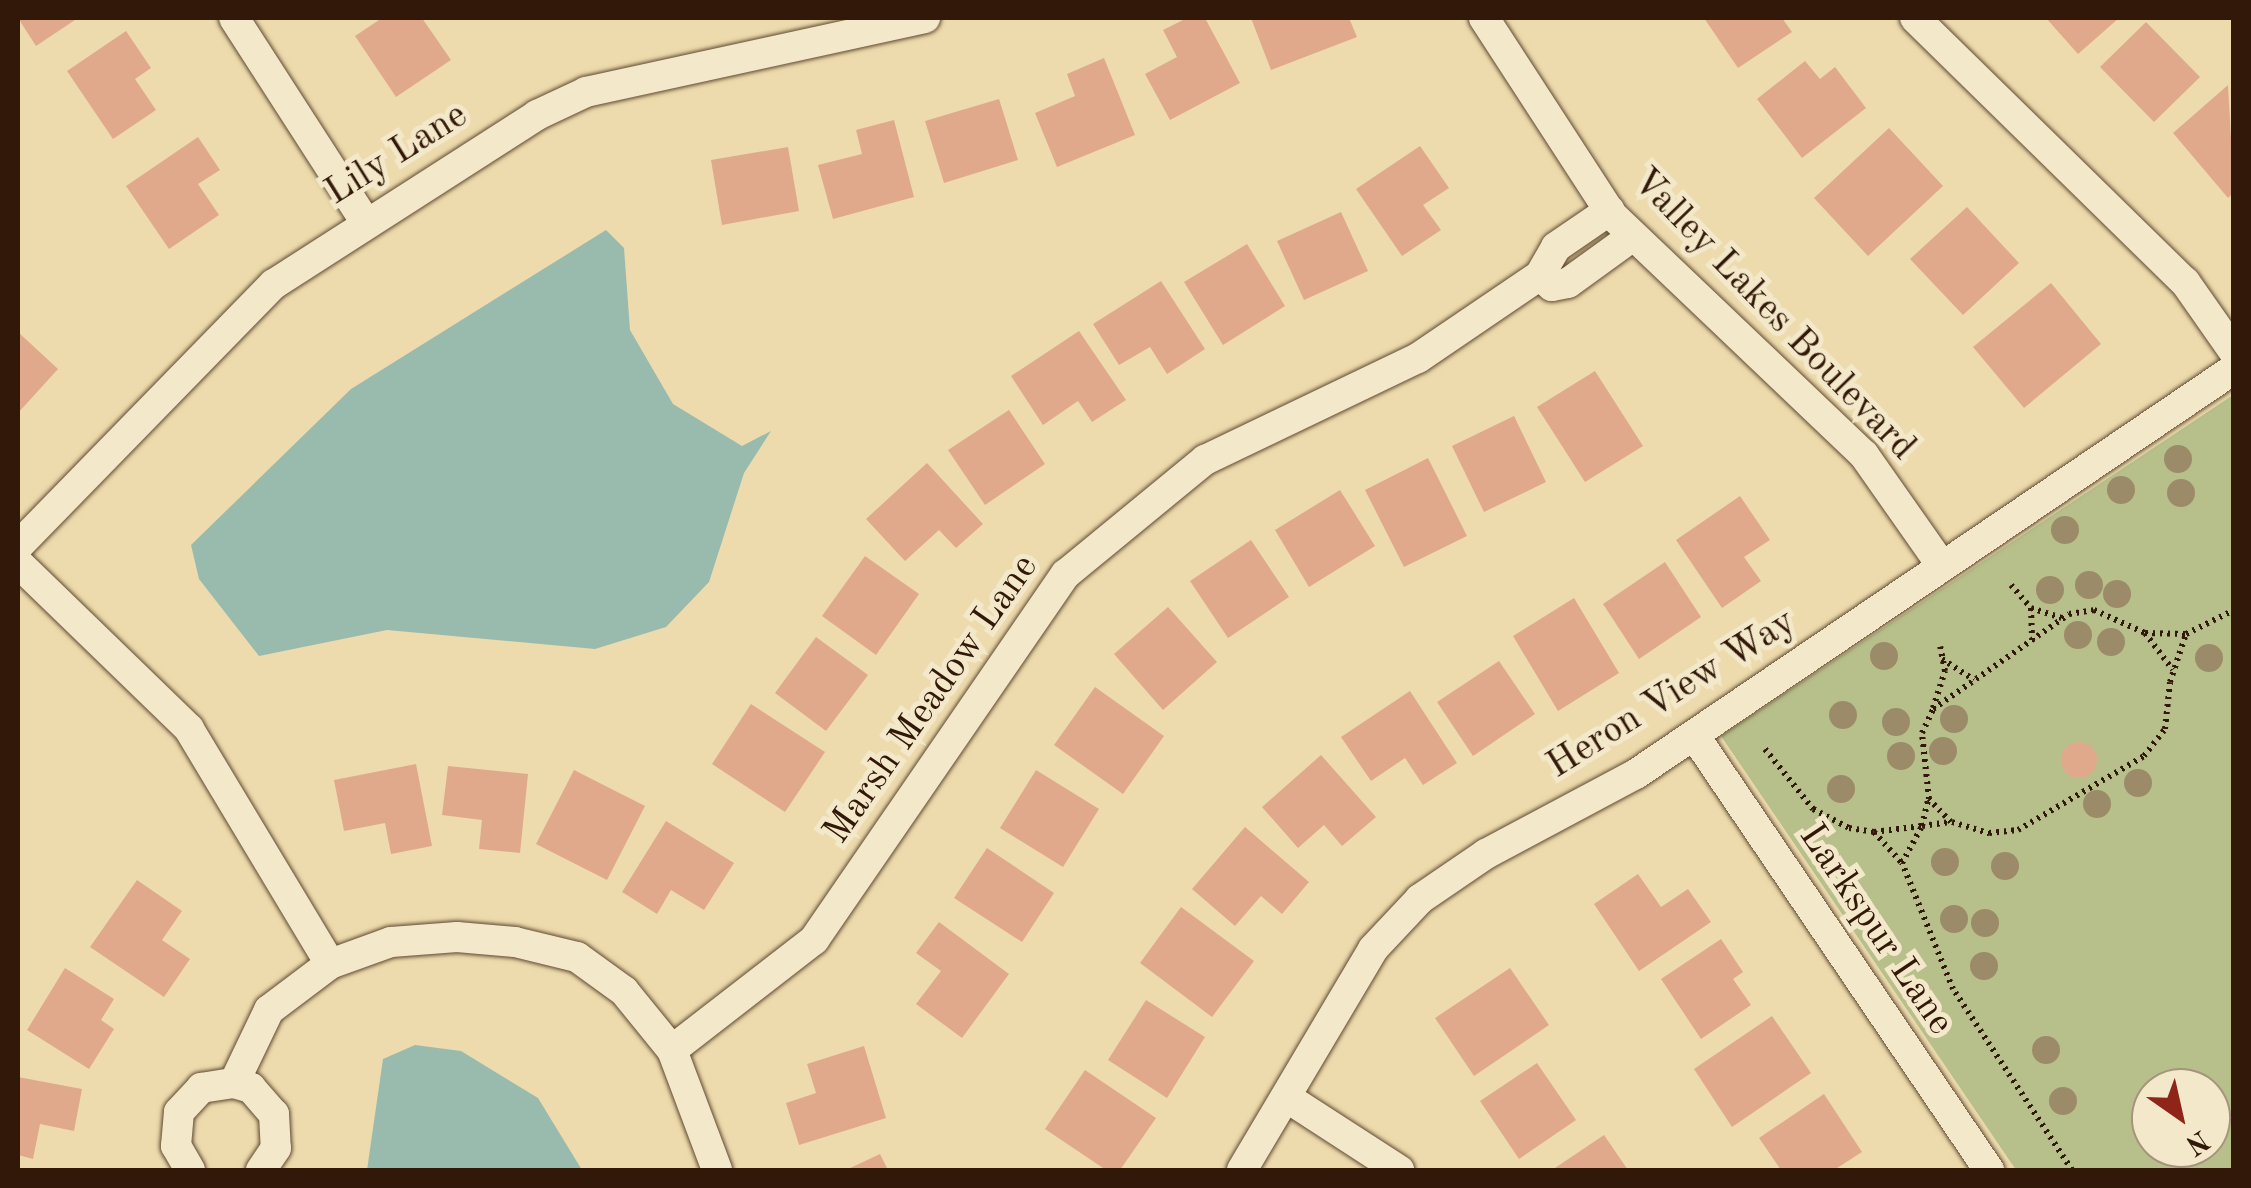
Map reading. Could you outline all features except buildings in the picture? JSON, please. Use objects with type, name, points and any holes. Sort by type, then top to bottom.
[{"type":"street","points":[[234,18],[364,220]]},
{"type":"street","name":"Lily Lane","points":[[18,546],[228,326],[274,284],[364,220],[586,92],[924,18]]},
{"type":"street","name":"Valley Lakes Boulevard","points":[[1484,18],[1610,210],[1864,456],[1942,566]]},
{"type":"street","points":[[1915,18],[2185,282],[2234,352]]},
{"type":"street","points":[[1610,210],[1556,247],[1540,275],[1552,286],[1568,283],[1633,236]]},
{"type":"street","name":"Marsh Meadow Lane","points":[[672,1050],[814,940],[1066,574],[1205,460],[1418,358],[1540,275]]},
{"type":"street","name":"Heron View Way","points":[[1242,1170],[1373,949],[1420,898],[1694,735],[2234,369]]},
{"type":"street","points":[[18,563],[188,730],[330,964]]},
{"type":"street","name":"Larkspur Lane","points":[[1694,735],[1990,1170]]},
{"type":"street","points":[[234,1082],[270,1010],[330,964],[392,942],[457,937],[577,956],[624,991],[672,1050],[717,1170]]},
{"type":"street","points":[[190,1170],[176,1146],[179,1112],[202,1088],[234,1082],[251,1088],[274,1114],[276,1148],[261,1170]]},
{"type":"street","points":[[1286,1096],[1399,1170]]},
{"type":"path","points":[[2011,585],[2031,608],[2062,618]]},
{"type":"path","points":[[2031,608],[2032,640]]},
{"type":"path","points":[[1933,709],[2062,618],[2094,610],[2146,633],[2186,634],[2234,610]]},
{"type":"path","points":[[2146,633],[2173,671]]},
{"type":"path","points":[[1765,749],[1813,808],[1850,828],[1874,832],[1952,822],[1989,833],[2018,830],[2144,756],[2165,729],[2173,671],[2186,634]]},
{"type":"path","points":[[1902,863],[1922,826],[1929,799],[1922,732],[1933,709],[1942,659],[1940,646]]},
{"type":"path","points":[[1942,659],[1974,680]]},
{"type":"path","points":[[1929,799],[1952,822]]},
{"type":"path","points":[[1874,832],[1902,863],[1953,989],[2072,1170]]},
{"type":"green space","points":[[2233,395],[2233,1170],[2016,1170],[1721,736]]},
{"type":"shaded area","points":[[606,230],[624,248],[630,330],[673,404],[742,446],[771,431],[744,473],[709,582],[666,627],[595,649],[387,630],[259,656],[199,579],[191,545],[351,389]]},
{"type":"shaded area","points":[[415,1045],[461,1051],[538,1098],[582,1170],[367,1170],[383,1059]]}]
